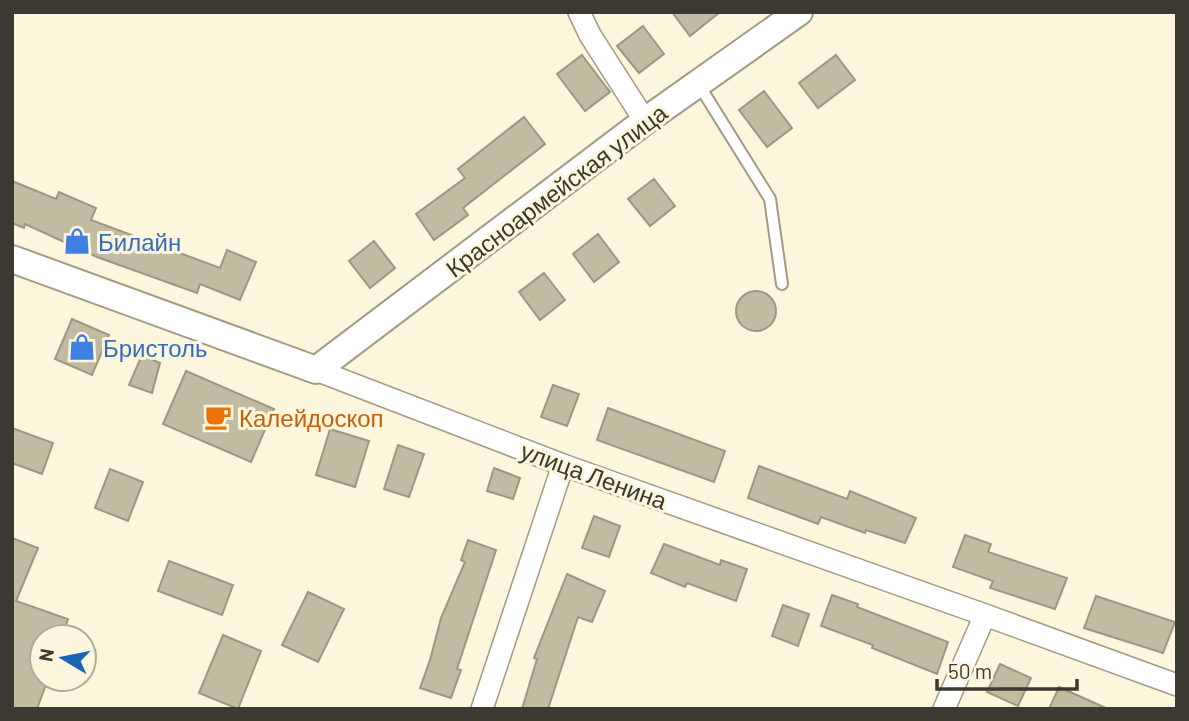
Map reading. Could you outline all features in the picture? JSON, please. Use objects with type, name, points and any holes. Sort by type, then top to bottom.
[{"type":"street","points":[[579,12],[590,35],[645,121]]},
{"type":"street","name":"Красноармейская улица","points":[[316,370],[645,121],[799,12]]},
{"type":"street","name":"улица Ленина","points":[[12,259],[316,370],[563,465],[1177,685]]},
{"type":"street","points":[[482,709],[563,465]]},
{"type":"street","points":[[944,709],[985,615]]},
{"type":"lane","points":[[699,85],[770,199],[782,284]]},
{"type":"building","points":[[672,12],[720,12],[690,36]]},
{"type":"building","points":[[643,26],[664,54],[639,73],[617,46]]},
{"type":"building","points":[[582,55],[610,92],[585,111],[557,74]]},
{"type":"building","points":[[836,55],[855,80],[818,108],[799,83]]},
{"type":"building","points":[[764,91],[792,128],[767,147],[739,110]]},
{"type":"building","points":[[524,117],[545,144],[463,208],[468,215],[434,240],[416,214],[465,178],[458,169]]},
{"type":"building","points":[[654,179],[675,206],[650,226],[628,199]]},
{"type":"building","points":[[12,181],[56,199],[59,192],[96,208],[91,220],[220,268],[227,250],[256,262],[240,300],[200,284],[197,293],[97,257],[25,224],[24,228],[12,223]]},
{"type":"building","points":[[598,234],[619,262],[594,282],[573,254]]},
{"type":"building","points":[[374,241],[395,268],[370,288],[349,261]]},
{"type":"building","points":[[544,273],[565,300],[540,320],[519,292]]},
{"type":"building","points":[[756,291],[770,297],[776,311],[770,325],[756,331],[742,325],[736,311],[742,297]]},
{"type":"building","name":"Бристоль","points":[[72,319],[109,335],[92,375],[55,359]]},
{"type":"building","points":[[142,355],[160,363],[152,393],[129,385]]},
{"type":"building","name":"Калейдоскоп","points":[[186,371],[274,409],[251,462],[163,424]]},
{"type":"building","points":[[553,385],[579,394],[567,426],[541,417]]},
{"type":"building","points":[[608,408],[725,451],[714,482],[597,440]]},
{"type":"building","points":[[12,428],[53,443],[42,474],[12,463]]},
{"type":"building","points":[[330,429],[369,441],[355,487],[316,475]]},
{"type":"building","points":[[398,445],[424,454],[409,497],[384,489]]},
{"type":"building","points":[[759,466],[847,499],[850,491],[916,518],[905,543],[866,530],[865,533],[821,517],[818,524],[748,498]]},
{"type":"building","points":[[494,468],[520,478],[513,499],[487,491]]},
{"type":"building","points":[[110,469],[143,482],[128,521],[95,508]]},
{"type":"building","points":[[594,516],[620,526],[609,557],[582,548]]},
{"type":"building","points":[[965,535],[991,544],[988,552],[1067,578],[1055,609],[990,588],[993,581],[953,567]]},
{"type":"building","points":[[12,538],[38,548],[16,601],[68,619],[67,623],[28,623],[28,693],[43,693],[37,709],[12,709]]},
{"type":"building","points":[[468,540],[496,550],[457,669],[461,670],[451,698],[420,688],[441,618],[465,562],[461,560]]},
{"type":"building","points":[[664,544],[720,565],[721,560],[747,569],[736,601],[687,583],[685,587],[651,573]]},
{"type":"building","points":[[169,561],[233,585],[222,615],[158,591]]},
{"type":"building","points":[[567,574],[605,591],[592,622],[578,617],[548,709],[522,709],[537,659],[534,658]]},
{"type":"building","points":[[308,592],[344,609],[318,662],[282,645]]},
{"type":"building","points":[[832,595],[948,642],[937,674],[872,648],[873,645],[821,626]]},
{"type":"building","points":[[1096,596],[1175,622],[1163,653],[1084,628]]},
{"type":"building","points":[[783,605],[809,614],[798,646],[772,636]]},
{"type":"building","points":[[223,635],[261,651],[238,709],[199,693]]},
{"type":"building","points":[[1000,664],[1031,678],[1018,706],[987,692]]},
{"type":"building","points":[[1059,687],[1108,709],[1049,709]]},
{"type":"place","name":"Билайн","points":[[77,241]]},
{"type":"place","name":"Бристоль","points":[[82,347]]},
{"type":"place","name":"Калейдоскоп","points":[[218,417]]}]
